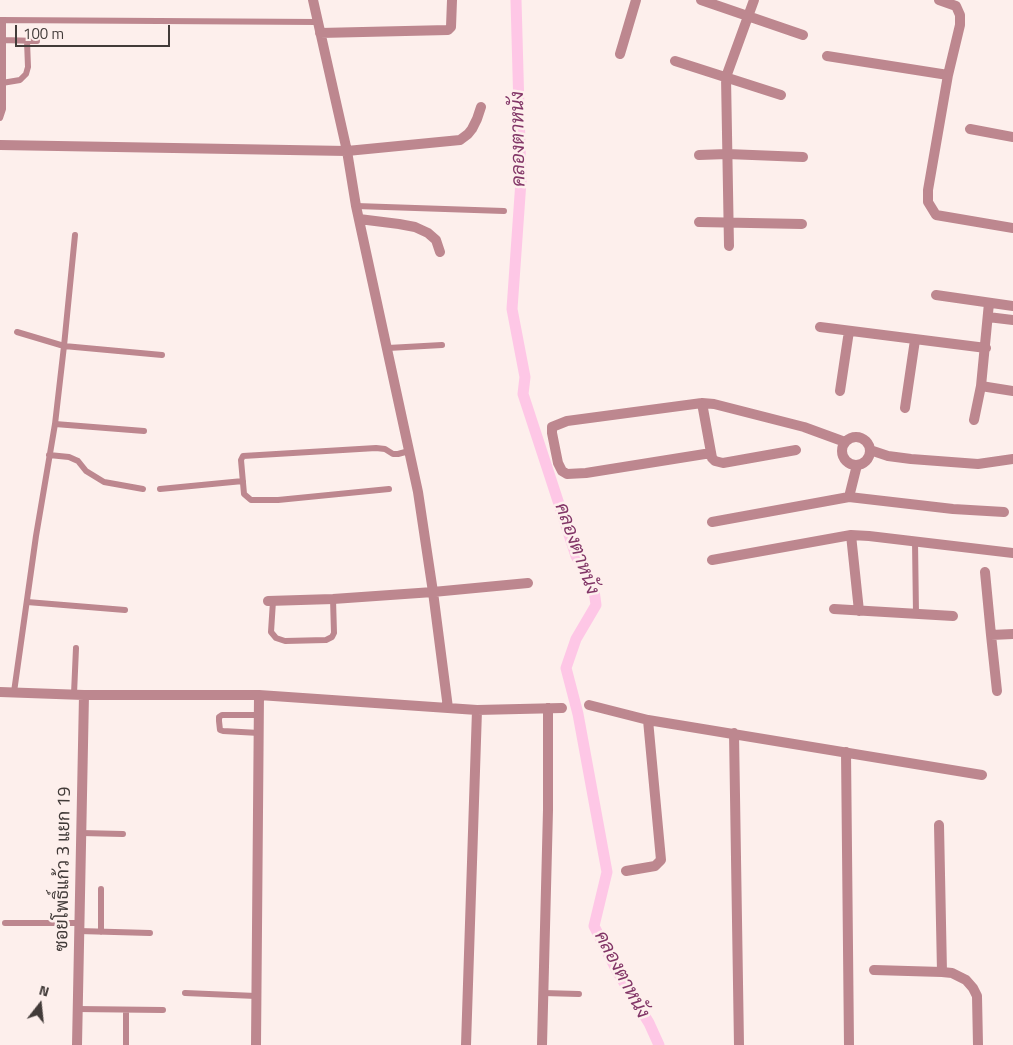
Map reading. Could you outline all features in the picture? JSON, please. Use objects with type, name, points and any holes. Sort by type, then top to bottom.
[{"type":"street","points":[[312,0],[348,151],[356,206],[418,492],[448,708]]},
{"type":"street","points":[[318,28],[448,30],[452,27],[452,0]]},
{"type":"street","points":[[620,54],[636,0]]},
{"type":"street","points":[[702,0],[802,35]]},
{"type":"street","points":[[729,246],[726,77],[754,0]]},
{"type":"street","points":[[939,0],[956,6],[960,14],[960,26],[948,75],[928,190],[928,202],[936,215],[1013,228]]},
{"type":"street","points":[[827,56],[948,75]]},
{"type":"street","points":[[675,61],[781,95]]},
{"type":"street","points":[[0,145],[348,151],[460,140],[468,134],[481,107]]},
{"type":"street","points":[[970,129],[1013,137]]},
{"type":"street","points":[[700,155],[727,154],[803,157]]},
{"type":"street","points":[[359,219],[415,227],[428,233],[436,240],[440,252]]},
{"type":"street","points":[[699,222],[802,224]]},
{"type":"street","points":[[936,295],[1013,306]]},
{"type":"street","points":[[974,420],[986,348],[989,303]]},
{"type":"street","points":[[988,317],[1013,320]]},
{"type":"street","points":[[820,327],[986,348]]},
{"type":"street","points":[[840,391],[850,331]]},
{"type":"street","points":[[905,408],[915,340]]},
{"type":"street","points":[[981,386],[1013,391]]},
{"type":"street","points":[[702,403],[711,453],[715,462],[723,463],[796,450]]},
{"type":"street","points":[[711,453],[586,474],[567,474],[562,471],[558,463],[552,427],[566,421],[702,403],[714,404],[804,427],[845,442]]},
{"type":"street","points":[[860,438],[868,444],[870,450],[866,460],[857,465],[844,458],[842,452],[845,442],[849,439],[860,438]]},
{"type":"street","points":[[870,450],[888,456],[911,459],[978,464],[1013,458]]},
{"type":"street","points":[[849,497],[857,465]]},
{"type":"street","points":[[712,522],[849,497],[953,509],[1004,512]]},
{"type":"street","points":[[851,535],[859,611]]},
{"type":"street","points":[[712,560],[851,535],[1013,553]]},
{"type":"street","points":[[985,572],[996,691]]},
{"type":"street","points":[[270,601],[333,599],[528,583]]},
{"type":"street","points":[[834,609],[953,616]]},
{"type":"street","points":[[991,635],[1013,634]]},
{"type":"street","points":[[0,692],[259,695],[478,710],[562,708]]},
{"type":"street","name":"ซอยโพธิ์แก้ว 3 แยก 19","points":[[77,1045],[81,833],[79,694]]},
{"type":"street","points":[[256,1045],[259,695]]},
{"type":"street","points":[[588,705],[648,720],[982,775]]},
{"type":"street","points":[[542,1045],[548,810],[548,708]]},
{"type":"street","points":[[466,1045],[478,710]]},
{"type":"street","points":[[626,871],[654,866],[661,860],[648,720]]},
{"type":"street","points":[[734,733],[739,1045]]},
{"type":"street","points":[[846,752],[848,1045]]},
{"type":"street","points":[[939,825],[942,972]]},
{"type":"street","points":[[874,970],[942,972],[959,976],[973,988],[977,996],[978,1045]]},
{"type":"lane","points":[[0,118],[2,109],[2,20],[318,28]]},
{"type":"lane","points":[[3,40],[37,41]]},
{"type":"lane","points":[[2,83],[20,80],[26,74],[28,67],[28,41]]},
{"type":"lane","points":[[356,206],[504,212]]},
{"type":"lane","points":[[14,692],[54,424],[75,235]]},
{"type":"lane","points":[[17,332],[64,346],[162,355]]},
{"type":"lane","points":[[388,348],[442,345]]},
{"type":"lane","points":[[54,424],[144,430]]},
{"type":"lane","points":[[389,489],[278,500],[251,500],[244,494],[241,460],[244,456],[376,448],[385,449],[393,454],[409,451]]},
{"type":"lane","points":[[49,455],[68,457],[78,461],[86,471],[104,482],[143,489]]},
{"type":"lane","points":[[160,489],[243,481]]},
{"type":"lane","points":[[915,541],[916,614]]},
{"type":"lane","points":[[270,601],[271,632],[276,638],[285,641],[326,640],[332,637],[334,633],[333,599]]},
{"type":"lane","points":[[26,602],[126,610]]},
{"type":"lane","points":[[76,648],[79,694]]},
{"type":"lane","points":[[259,716],[222,715],[219,717],[219,727],[223,731],[259,733]]},
{"type":"lane","points":[[81,833],[122,834]]},
{"type":"lane","points":[[101,932],[102,889]]},
{"type":"lane","points":[[5,923],[79,927],[101,932],[150,933]]},
{"type":"lane","points":[[543,993],[579,994]]},
{"type":"lane","points":[[185,994],[256,996]]},
{"type":"lane","points":[[77,1009],[163,1010]]},
{"type":"lane","points":[[126,1011],[126,1045]]},
{"type":"waterway","name":"คลองตาหนัง","points":[[516,0],[521,181],[512,309],[525,377],[523,394],[576,556],[593,583],[596,605],[576,639],[566,668],[578,714],[607,872],[594,926],[617,971],[649,1023],[659,1045]]}]
